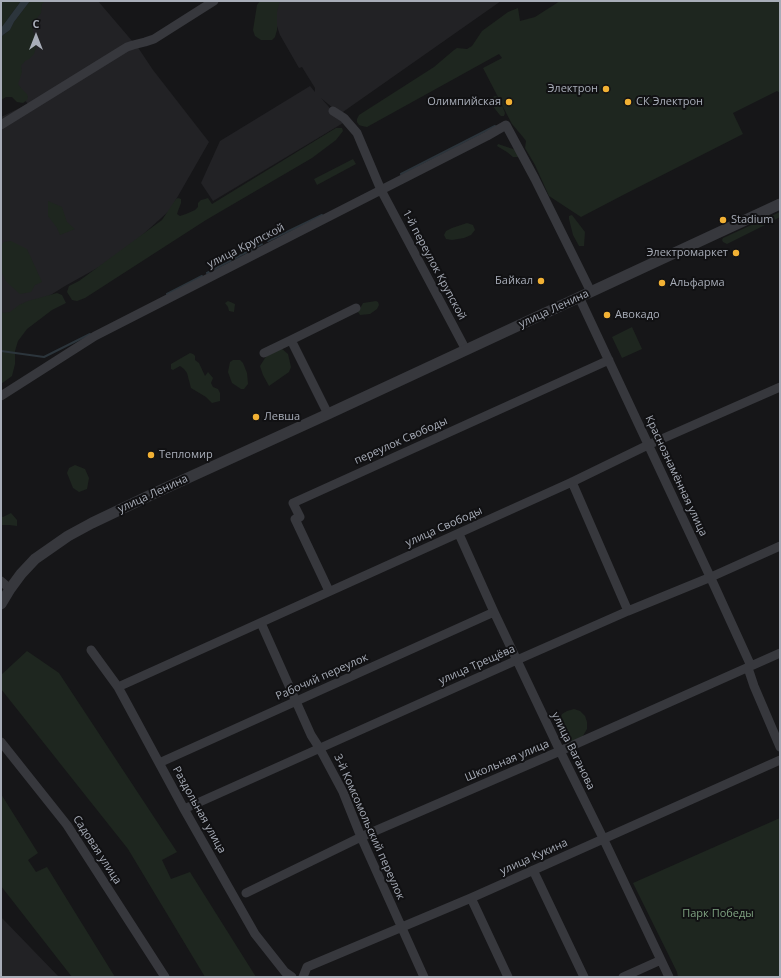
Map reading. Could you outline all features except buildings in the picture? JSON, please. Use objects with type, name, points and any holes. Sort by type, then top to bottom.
[{"type":"street","points":[[1,125],[127,47],[154,39],[214,1]]},
{"type":"street","name":"1-й переулок Крупской","points":[[333,111],[344,118],[356,133],[381,190],[466,350]]},
{"type":"street","name":"улица Крупской","points":[[1,396],[95,336],[506,125],[535,179],[591,292]]},
{"type":"street","name":"улица Ленина","points":[[1,604],[21,574],[35,559],[68,536],[86,526],[780,204]]},
{"type":"street","name":"Краснознамённая улица","points":[[579,297],[710,577],[749,667],[754,686],[780,747]]},
{"type":"street","points":[[264,353],[356,308]]},
{"type":"street","points":[[291,340],[328,414]]},
{"type":"street","name":"переулок Свободы","points":[[329,591],[295,519],[300,517],[293,503],[609,360]]},
{"type":"street","name":"улица Свободы","points":[[118,687],[329,591],[459,534],[648,445],[780,387]]},
{"type":"street","points":[[572,482],[628,611]]},
{"type":"street","name":"улица Ваганова","points":[[459,534],[560,752],[604,840],[669,977]]},
{"type":"street","name":"улица Трещёва","points":[[184,809],[628,611],[780,546]]},
{"type":"street","points":[[1,581],[10,589]]},
{"type":"street","name":"Рабочий переулок","points":[[159,763],[494,612]]},
{"type":"street","name":"3-й Комсомольский переулок","points":[[261,623],[311,735],[343,792],[361,838],[424,977]]},
{"type":"street","name":"Раздольная улица","points":[[91,650],[118,687],[184,809],[255,934],[285,972],[292,977]]},
{"type":"street","name":"Школьная улица","points":[[246,893],[361,838],[560,752],[780,653]]},
{"type":"street","name":"Садовая улица","points":[[1,742],[67,825],[165,977]]},
{"type":"street","name":"улица Кукина","points":[[303,977],[307,967],[472,898],[780,760]]},
{"type":"street","points":[[533,870],[584,977]]},
{"type":"street","points":[[472,898],[508,977]]},
{"type":"street","points":[[623,977],[661,960]]},
{"type":"shaded area","points":[[21,1],[30,1],[14,22],[10,30],[1,38],[1,28]]},
{"type":"shaded area","points":[[42,1],[98,1],[139,49],[153,70],[209,142],[170,210],[139,238],[108,262],[65,286],[1,326],[1,117],[28,104],[8,81],[31,33]]},
{"type":"shaded area","points":[[278,1],[501,1],[340,114],[321,98],[343,123],[213,201],[201,183],[220,141],[310,86],[315,92],[315,88],[302,67],[299,68],[280,35],[275,20]]},
{"type":"shaded area","points":[[1,917],[59,977],[1,977]]},
{"type":"green space","points":[[1,1],[21,1],[1,28]]},
{"type":"green space","points":[[30,1],[45,1],[42,4],[41,13],[32,25],[36,47],[34,54],[21,66],[22,72],[18,84],[28,97],[23,103],[17,102],[12,97],[6,97],[1,100],[1,38],[10,30],[14,22]]},
{"type":"green space","points":[[260,1],[280,1],[277,12],[277,30],[275,37],[272,40],[261,40],[255,36],[253,30],[257,5]]},
{"type":"green space","name":"СК Электрон","points":[[560,1],[780,1],[780,93],[777,91],[733,113],[743,134],[581,217],[549,196],[535,165],[525,148],[526,141],[512,124],[501,103],[505,113],[504,116],[501,116],[492,105],[493,97],[498,97],[483,68],[502,58],[499,54],[367,127],[359,125],[357,122],[359,115],[434,67],[457,48],[467,49],[472,46],[482,31],[508,12],[518,8],[520,21],[535,17]]},
{"type":"green space","points":[[336,128],[342,128],[343,131],[336,140],[312,158],[206,220],[85,298],[77,301],[72,300],[67,292],[69,286],[79,281],[162,220],[176,199],[181,199],[177,214],[180,216],[195,210],[201,200],[208,198],[212,204]]},
{"type":"green space","points":[[498,144],[516,150],[519,157],[513,157],[497,146]]},
{"type":"green space","points":[[353,159],[356,164],[317,185],[314,179]]},
{"type":"green space","points":[[48,201],[62,207],[67,222],[75,229],[60,235],[57,228],[48,216]]},
{"type":"green space","points":[[780,212],[780,217],[767,224],[727,244],[723,242],[723,238]]},
{"type":"green space","points":[[572,215],[585,232],[584,246],[579,246],[573,235],[569,219],[569,216]]},
{"type":"green space","points":[[467,223],[473,225],[475,230],[471,235],[452,240],[446,239],[444,235],[446,231]]},
{"type":"green space","points":[[11,241],[27,249],[42,282],[35,285],[31,292],[20,294],[6,281],[1,271],[1,245],[4,242]]},
{"type":"green space","points":[[57,293],[62,295],[66,303],[52,310],[27,329],[18,341],[15,351],[15,364],[12,376],[1,384],[1,310],[3,313],[10,312],[19,305],[28,301]]},
{"type":"green space","points":[[228,301],[235,304],[234,312],[229,311],[225,303]]},
{"type":"green space","points":[[376,301],[379,305],[377,309],[370,314],[360,315],[358,312],[363,303]]},
{"type":"green space","points":[[632,327],[642,349],[622,358],[612,337]]},
{"type":"green space","points":[[275,348],[281,348],[288,354],[291,367],[289,372],[269,386],[260,366],[265,358]]},
{"type":"green space","points":[[190,353],[195,356],[195,360],[199,363],[205,376],[208,372],[213,378],[211,383],[220,393],[220,401],[212,403],[206,397],[191,388],[187,373],[180,366],[173,370],[171,369],[171,364]]},
{"type":"green space","points":[[233,360],[240,360],[243,363],[247,373],[248,384],[244,389],[241,389],[232,383],[228,372],[230,362]]},
{"type":"green space","points":[[75,465],[85,469],[89,478],[87,489],[79,492],[73,488],[67,473],[69,468]]},
{"type":"green space","points":[[11,513],[17,520],[17,526],[1,525],[1,516],[3,517]]},
{"type":"green space","points":[[27,651],[59,673],[177,852],[162,860],[171,879],[190,872],[256,977],[205,977],[128,849],[1,689],[1,675]]},
{"type":"green space","points":[[574,709],[580,711],[585,716],[587,729],[581,739],[570,742],[563,739],[560,734],[558,724],[562,714]]},
{"type":"green space","points":[[1,794],[38,853],[28,860],[36,872],[47,867],[115,977],[72,977],[1,886]]},
{"type":"green space","name":"Парк Победы","points":[[780,818],[780,977],[678,977],[677,972],[633,883]]},
{"type":"waterway","points":[[401,174],[495,126]]},
{"type":"waterway","points":[[268,241],[322,215]]},
{"type":"waterway","points":[[207,273],[262,244]]},
{"type":"waterway","points":[[167,294],[202,276]]},
{"type":"waterway","points":[[1,351],[44,357],[90,334]]},
{"type":"place","name":"Электрон","points":[[606,89]]},
{"type":"place","name":"Олимпийская","points":[[509,102]]},
{"type":"place","name":"СК Электрон","points":[[628,102]]},
{"type":"place","name":"Stadium","points":[[723,220]]},
{"type":"place","name":"Электромаркет","points":[[736,253]]},
{"type":"place","name":"Байкал","points":[[541,281]]},
{"type":"place","name":"Альфарма","points":[[662,283]]},
{"type":"place","name":"Авокадо","points":[[607,315]]},
{"type":"place","name":"Левша","points":[[256,417]]},
{"type":"place","name":"Тепломир","points":[[151,455]]}]
